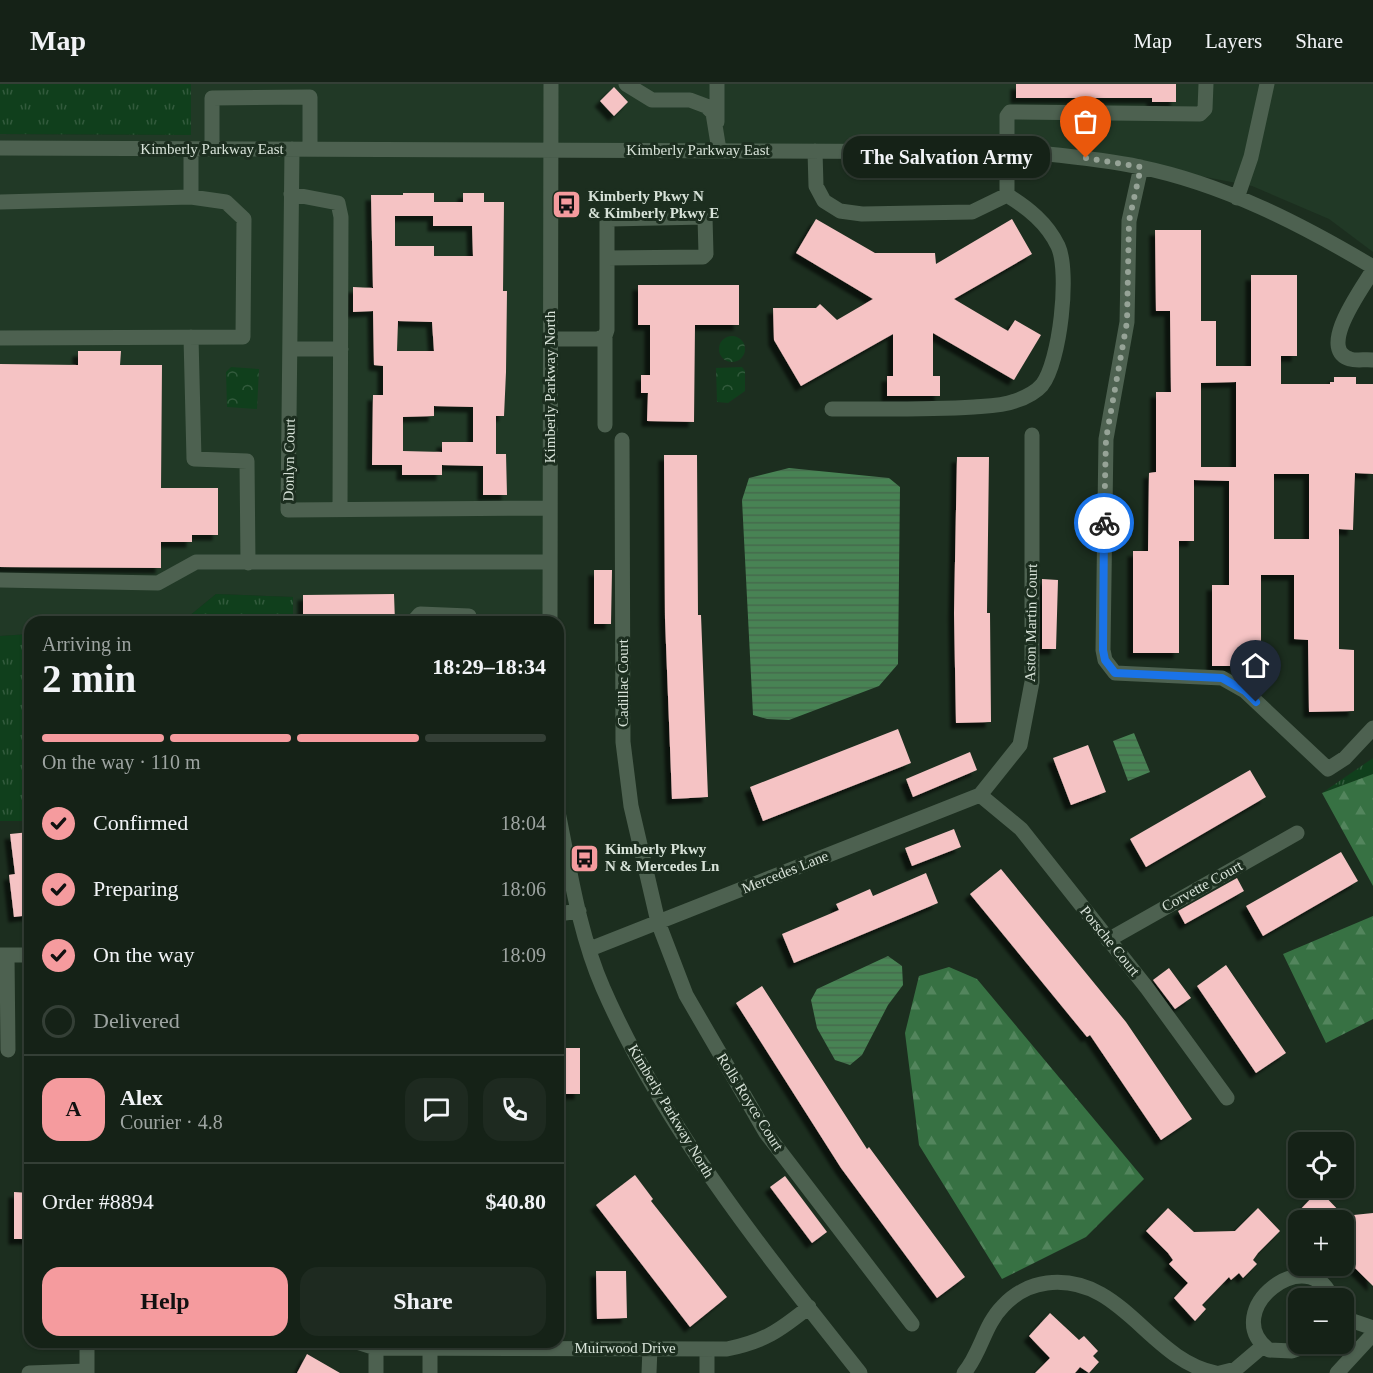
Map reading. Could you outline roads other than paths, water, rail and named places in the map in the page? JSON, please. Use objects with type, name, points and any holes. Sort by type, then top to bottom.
[{"type":"street","name":"Kimberly Parkway North","points":[[550,616],[551,84]]},
{"type":"street","points":[[626,84],[652,100],[690,100],[706,106],[713,113],[717,128]]},
{"type":"street","points":[[717,84],[719,150]]},
{"type":"street","points":[[1007,195],[1006,116],[1010,112],[1200,114],[1205,109],[1206,84]]},
{"type":"street","points":[[1237,198],[1251,157],[1267,84]]},
{"type":"street","points":[[212,149],[212,91],[310,90],[310,149]]},
{"type":"street","name":"Kimberly Parkway East","points":[[0,148],[1005,152],[1086,158],[1141,167],[1189,180],[1237,198],[1307,228],[1373,269]]},
{"type":"street","points":[[191,149],[191,197]]},
{"type":"street","name":"Donlyn Court","points":[[292,149],[288,510],[549,508]]},
{"type":"street","points":[[815,151],[816,186],[824,201],[840,211],[862,214],[972,212],[1007,195]]},
{"type":"street","points":[[1141,167],[1129,221],[1127,322],[1106,439],[1102,598],[1105,660],[1115,673],[1222,678],[1245,691],[1328,770],[1345,758],[1373,728]]},
{"type":"street","points":[[291,194],[338,203],[341,217],[340,510]]},
{"type":"street","points":[[832,409],[952,408],[1004,404],[1030,394],[1042,385],[1052,359],[1062,309],[1064,265],[1050,232],[1027,208],[1007,195]]},
{"type":"street","points":[[0,202],[191,197],[226,202],[243,219],[243,337],[0,338]]},
{"type":"street","points":[[604,425],[607,222],[610,219],[705,217],[706,254],[703,257],[607,258]]},
{"type":"street","points":[[1373,269],[1340,326],[1337,338],[1340,351],[1348,359],[1373,360]]},
{"type":"street","points":[[550,339],[598,339],[605,336]]},
{"type":"street","points":[[191,337],[194,459],[247,461],[248,563]]},
{"type":"street","points":[[290,349],[341,349]]},
{"type":"street","name":"Aston Martin Court","points":[[980,795],[1020,745],[1032,682],[1032,435]]},
{"type":"street","name":"Cadillac Court","points":[[622,440],[623,742],[630,806],[658,922]]},
{"type":"street","points":[[0,580],[158,583],[196,562],[550,562]]},
{"type":"street","points":[[418,616],[420,614],[469,616]]},
{"type":"street","name":"Mercedes Lane","points":[[590,950],[980,795]]},
{"type":"street","name":"Porsche Court","points":[[980,795],[1021,829],[1147,988],[1227,1098]]},
{"type":"street","name":"Corvette Court","points":[[1108,940],[1297,833]]},
{"type":"street","name":"Kimberly Parkway North","points":[[564,840],[579,911],[602,987],[641,1067],[711,1178],[860,1373]]},
{"type":"street","points":[[564,913],[579,911]]},
{"type":"street","name":"Rolls Royce Court","points":[[658,922],[686,995],[766,1134],[912,1324]]},
{"type":"street","points":[[8,1050],[4,955],[24,955]]},
{"type":"street","points":[[1288,1351],[1269,1350],[1263,1346],[1254,1330],[1255,1313],[1263,1298],[1277,1283],[1297,1276],[1317,1280],[1326,1288]]},
{"type":"street","points":[[964,1373],[976,1355],[990,1323],[1012,1296],[1041,1284],[1067,1282],[1081,1284],[1100,1293],[1184,1362],[1218,1373],[1236,1369],[1263,1346]]},
{"type":"street","name":"Muirwood Drive","points":[[564,1345],[727,1349],[757,1343],[783,1328],[809,1307]]},
{"type":"street","points":[[1354,1321],[1373,1328]]},
{"type":"street","points":[[1337,1373],[1373,1334]]},
{"type":"street","points":[[29,1373],[87,1372],[87,1348]]},
{"type":"street","points":[[376,1348],[376,1373]]},
{"type":"street","name":"Muirwood Drive","points":[[376,1348],[430,1348]]},
{"type":"street","points":[[430,1348],[430,1373]]},
{"type":"street","points":[[649,1373],[650,1348]]},
{"type":"street","points":[[706,1349],[707,1373]]},
{"type":"place","name":"The Salvation Army","points":[[1086,158]]},
{"type":"place","name":"Kimberly Pkwy N & Kimberly Pkwy E","points":[[567,205]]},
{"type":"place","name":"Kimberly Pkwy N & Mercedes Ln","points":[[584,858]]}]
